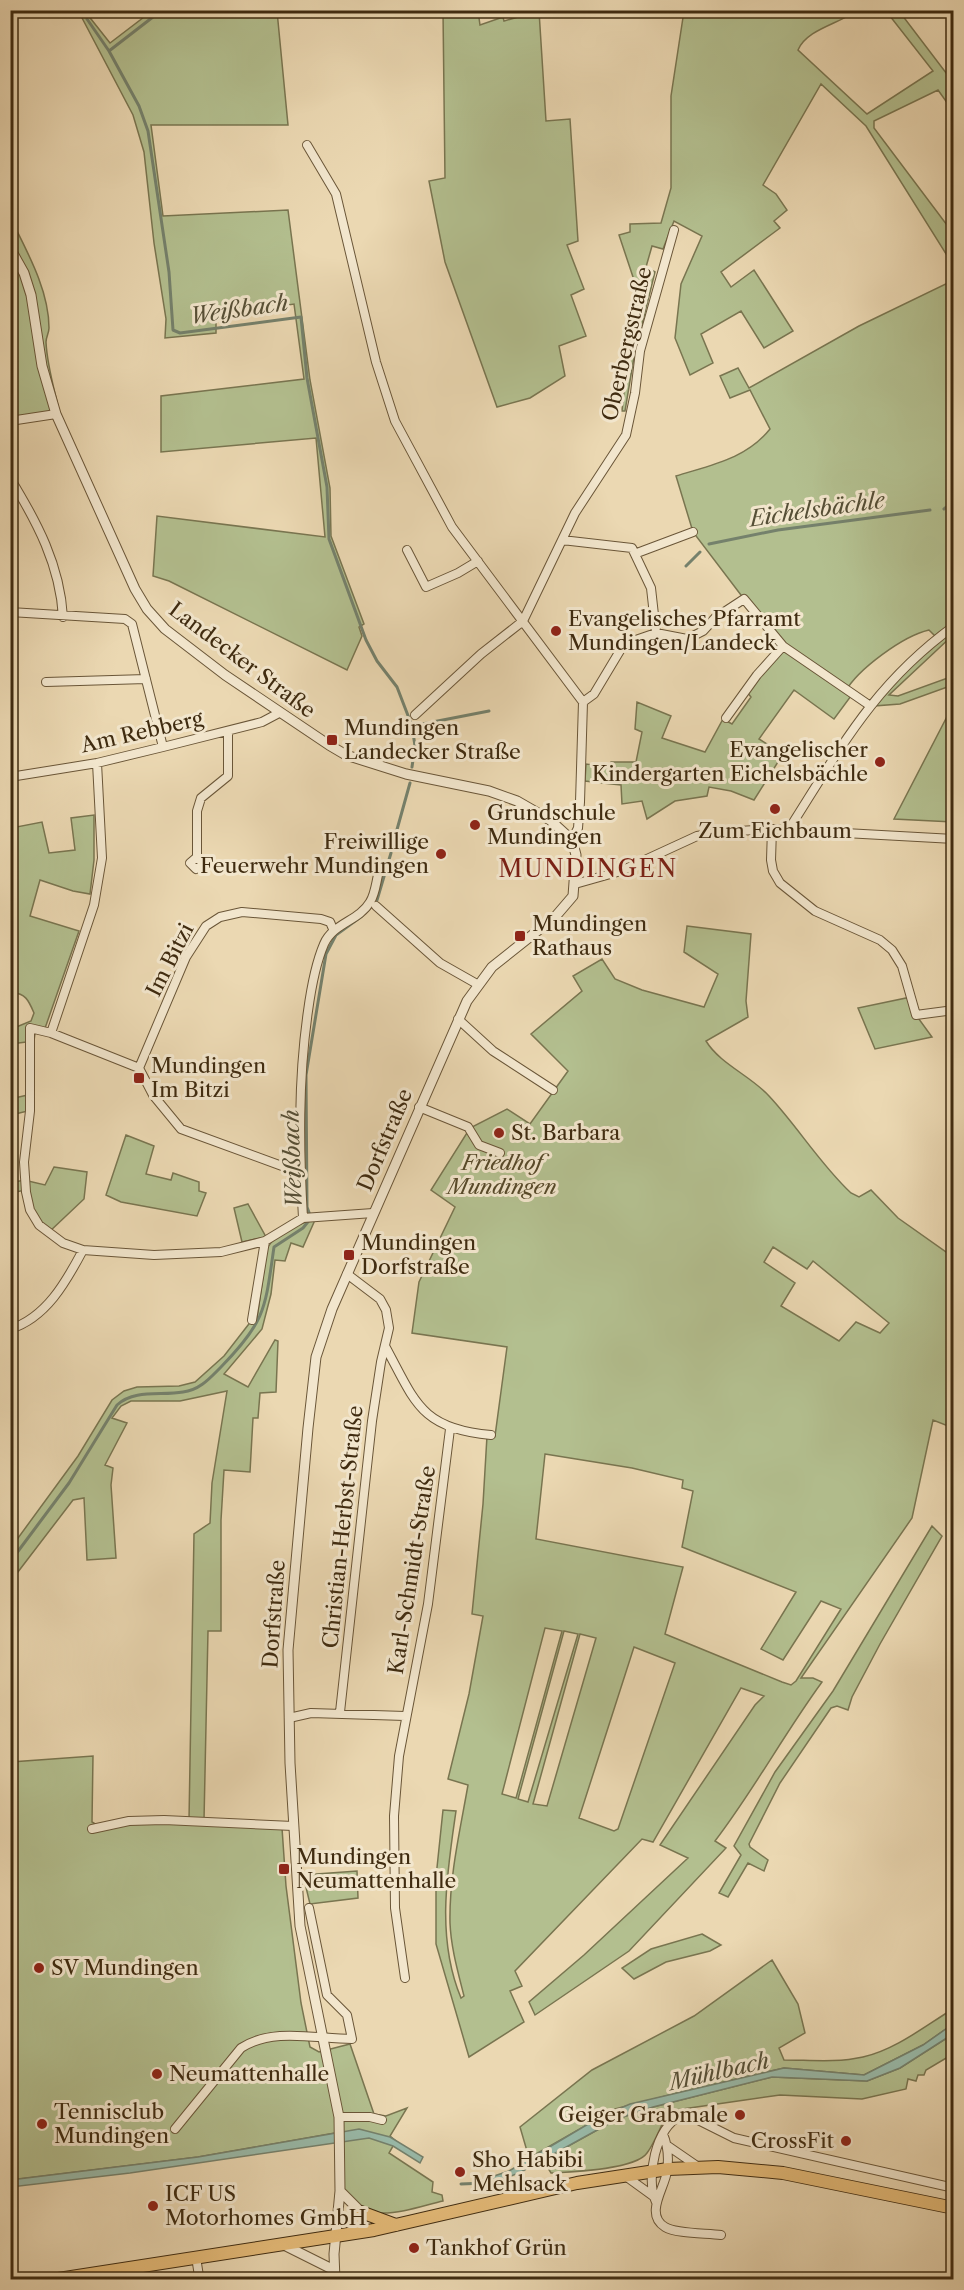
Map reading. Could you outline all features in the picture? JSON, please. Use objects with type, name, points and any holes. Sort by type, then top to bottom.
[{"type":"main road","points":[[52,2280],[397,2226],[622,2174],[668,2169],[698,2167],[783,2173],[954,2208]]},
{"type":"main road","points":[[361,2212],[397,2226]]},
{"type":"street","points":[[306,146],[336,194],[376,362],[395,421],[452,527],[583,702],[578,828],[572,840],[576,855],[575,884],[621,871],[697,836],[772,829],[954,839]]},
{"type":"street","name":"Oberbergstraße","points":[[523,621],[575,513],[626,435],[636,393],[640,351],[674,230]]},
{"type":"street","name":"Landecker Straße","points":[[10,248],[24,273],[32,295],[42,366],[56,414],[130,578],[147,609],[165,629],[304,731],[357,759],[406,774],[489,791],[517,801],[550,820],[572,840]]},
{"type":"street","points":[[10,421],[56,414]]},
{"type":"street","points":[[10,478],[33,517],[53,561],[61,588],[63,617]]},
{"type":"street","points":[[637,553],[693,532]]},
{"type":"street","points":[[562,540],[575,544],[633,548],[651,588],[656,633]]},
{"type":"street","points":[[407,550],[426,587],[478,561]]},
{"type":"street","points":[[583,702],[594,694],[624,644],[656,633],[687,639],[703,631],[715,618],[744,599],[783,646],[869,705]]},
{"type":"street","points":[[10,612],[125,619],[132,624],[163,747]]},
{"type":"street","points":[[415,715],[481,654],[523,621]]},
{"type":"street","points":[[789,830],[869,705],[910,661],[954,626]]},
{"type":"street","points":[[726,718],[762,668],[783,646]]},
{"type":"street","points":[[46,682],[146,679]]},
{"type":"street","name":"Am Rebberg","points":[[10,777],[97,763],[270,720],[279,713]]},
{"type":"street","points":[[197,857],[197,811],[201,798],[228,776],[228,730]]},
{"type":"street","points":[[51,1033],[94,905],[102,858],[97,763]]},
{"type":"street","points":[[772,829],[773,871],[786,890],[815,911],[880,940],[892,950],[902,966],[916,1015],[954,1010]]},
{"type":"street","points":[[305,1218],[301,1173],[303,1045],[320,955],[333,929],[352,919],[371,901],[378,875]]},
{"type":"street","name":"Dorfstraße","points":[[334,2275],[340,2191],[339,2117],[300,1926],[289,1718],[288,1650],[316,1357],[373,1213],[458,1019],[477,984],[504,956],[555,917],[573,896],[575,884]]},
{"type":"street","points":[[376,906],[440,963],[477,984]]},
{"type":"street","name":"Im Bitzi","points":[[140,1068],[186,957],[199,933],[214,920],[242,912],[321,919],[330,922],[333,929]]},
{"type":"street","points":[[458,1019],[493,1051],[553,1090]]},
{"type":"street","points":[[301,1173],[181,1129],[153,1095],[140,1068],[51,1033],[30,1028],[30,1111],[24,1162],[26,1192],[30,1210],[39,1225],[54,1238],[82,1250],[154,1255],[220,1252],[265,1241],[305,1218],[373,1213]]},
{"type":"street","points":[[419,1107],[468,1126],[479,1145],[500,1153]]},
{"type":"street","points":[[252,1320],[265,1241]]},
{"type":"street","points":[[10,1329],[27,1324],[41,1313],[82,1250]]},
{"type":"street","points":[[347,1274],[380,1299],[386,1310],[389,1328],[385,1346],[412,1398],[428,1414],[450,1429],[491,1435]]},
{"type":"street","name":"Christian-Herbst-Straße","points":[[340,1712],[372,1421],[385,1346]]},
{"type":"street","name":"Karl-Schmidt-Straße","points":[[405,1978],[395,1908],[394,1816],[405,1716],[428,1604],[450,1429]]},
{"type":"street","points":[[289,1718],[311,1713],[340,1712],[405,1716]]},
{"type":"street","points":[[92,1829],[129,1821],[164,1820],[293,1826]]},
{"type":"street","points":[[175,2129],[237,2054],[252,2041],[274,2035],[352,2039],[347,2015],[327,1995],[309,1908]]},
{"type":"street","points":[[721,2235],[664,2227],[655,2212],[652,2171],[663,2134],[670,2121],[685,2116],[734,2138],[954,2188]]},
{"type":"street","points":[[339,2117],[370,2117],[382,2120]]},
{"type":"street","points":[[654,2199],[663,2188],[668,2169],[668,2146],[663,2134]]},
{"type":"street","points":[[668,2146],[698,2167]]},
{"type":"street","points":[[622,2174],[654,2199]]},
{"type":"street","points":[[340,2191],[361,2212]]},
{"type":"street","points":[[281,2244],[334,2275]]},
{"type":"street","points":[[195,2280],[199,2276],[196,2257]]},
{"type":"green space","points":[[152,11],[277,11],[288,125],[151,125],[163,216],[288,210],[310,380],[330,488],[331,536],[364,624],[359,627],[362,636],[347,670],[169,581],[153,576],[157,516],[325,537],[316,438],[161,452],[161,396],[304,379],[294,304],[216,316],[216,333],[165,338],[166,319],[154,243],[144,152],[133,115],[81,16],[87,14],[110,43]]},
{"type":"green space","points":[[443,11],[478,11],[480,25],[503,17],[504,21],[539,11],[546,121],[570,119],[578,241],[567,245],[584,289],[571,295],[586,336],[559,346],[565,376],[530,398],[497,407],[445,262],[429,181],[445,178]]},
{"type":"green space","points":[[684,11],[742,11],[761,15],[763,11],[856,11],[808,37],[798,50],[867,114],[933,71],[886,11],[899,11],[953,82],[953,111],[938,90],[874,121],[874,128],[953,233],[953,265],[866,126],[821,84],[763,185],[776,194],[787,210],[774,221],[780,228],[721,272],[731,287],[754,270],[793,331],[764,348],[741,311],[701,334],[713,363],[690,375],[675,338],[681,284],[702,236],[674,221],[663,249],[652,246],[646,267],[655,272],[634,357],[625,411],[622,411],[632,314],[638,292],[619,235],[630,232],[630,224],[661,223],[671,188],[671,96]]},
{"type":"green space","points":[[15,227],[38,276],[46,302],[49,328],[46,340],[47,351],[59,410],[10,418],[10,229]]},
{"type":"green space","points":[[953,277],[953,635],[889,695],[898,696],[953,676],[953,685],[900,704],[873,706],[889,686],[938,639],[929,630],[918,633],[894,646],[860,673],[845,692],[851,696],[834,719],[794,690],[759,739],[783,754],[754,800],[731,791],[709,787],[707,796],[675,801],[647,819],[642,801],[622,804],[621,785],[585,781],[586,764],[609,767],[611,762],[636,762],[642,732],[635,729],[637,702],[671,716],[662,738],[705,752],[723,719],[732,724],[751,697],[747,692],[785,647],[744,599],[693,532],[676,476],[739,454],[761,439],[770,429],[750,390],[730,398],[720,376],[738,368],[749,388],[859,326],[950,282]]},
{"type":"green space","points":[[953,705],[953,822],[894,819]]},
{"type":"green space","points":[[94,815],[94,860],[90,894],[40,880],[30,916],[79,931],[43,1034],[35,1033],[34,1041],[11,1044],[10,1022],[14,1028],[31,1021],[34,1013],[26,998],[20,994],[11,993],[11,828],[42,822],[49,853],[75,850],[71,818]]},
{"type":"green space","name":"Friedhof Mundingen","points":[[687,926],[751,934],[746,1001],[748,1017],[706,1041],[727,1063],[769,1096],[829,1170],[851,1193],[859,1197],[871,1190],[898,1218],[953,1257],[953,1428],[933,1420],[912,1518],[801,1678],[813,1678],[822,1682],[715,1841],[726,1848],[629,1951],[535,2015],[529,2002],[584,1955],[688,1858],[660,1845],[755,1705],[764,1696],[741,1688],[653,1842],[642,1839],[515,1971],[522,1986],[510,1991],[524,2022],[469,2057],[436,1944],[436,1877],[443,1810],[456,1811],[449,1858],[446,1929],[453,1975],[461,1998],[464,1996],[452,1942],[450,1906],[468,1785],[448,1779],[469,1694],[483,1616],[472,1614],[487,1436],[495,1436],[507,1347],[412,1333],[419,1282],[455,1207],[431,1190],[470,1128],[507,1109],[530,1124],[568,1071],[531,1034],[582,991],[573,976],[602,959],[615,979],[642,990],[704,1007],[718,974],[684,952]],"holes":[[[773,1247],[807,1269],[813,1261],[889,1323],[880,1333],[856,1322],[839,1341],[781,1306],[795,1283],[764,1262]],[[545,1454],[632,1468],[683,1480],[682,1488],[693,1491],[682,1547],[796,1592],[761,1649],[783,1660],[821,1601],[841,1609],[796,1681],[791,1685],[665,1634],[683,1567],[536,1539]],[[545,1628],[562,1631],[516,1798],[502,1794]],[[564,1631],[578,1634],[528,1802],[518,1799]],[[580,1634],[596,1638],[547,1806],[533,1804]],[[634,1647],[675,1663],[618,1829],[614,1831],[579,1818]]]},
{"type":"green space","points":[[911,997],[916,1015],[932,1037],[875,1049],[858,1008]]},
{"type":"green space","points":[[32,1094],[32,1110],[11,1115],[10,1099]]},
{"type":"green space","points":[[126,1135],[154,1146],[146,1174],[171,1180],[173,1173],[199,1182],[199,1191],[206,1193],[197,1216],[121,1202],[106,1195]]},
{"type":"green space","points":[[54,1167],[87,1172],[84,1199],[48,1233],[39,1225],[25,1190],[11,1193],[10,1183],[24,1180],[45,1185]]},
{"type":"green space","points":[[248,1204],[266,1237],[242,1242],[234,1208]]},
{"type":"green space","points":[[315,1220],[303,1247],[291,1243],[285,1261],[275,1260],[271,1294],[262,1329],[224,1374],[248,1387],[275,1340],[278,1341],[276,1392],[260,1393],[258,1418],[253,1418],[250,1472],[224,1470],[221,1520],[221,1631],[208,1631],[204,1820],[282,1828],[286,1886],[301,2003],[310,2047],[319,2052],[350,2044],[374,2114],[386,2116],[407,2108],[390,2136],[396,2141],[389,2153],[433,2182],[432,2192],[442,2195],[443,2201],[388,2213],[362,2209],[352,2201],[344,2188],[341,2132],[198,2157],[11,2180],[11,1762],[93,1756],[92,1822],[97,1825],[189,1820],[194,1534],[210,1523],[212,1483],[227,1391],[180,1401],[131,1401],[121,1406],[112,1418],[127,1423],[105,1465],[113,1468],[111,1485],[116,1558],[87,1560],[84,1498],[73,1500],[11,1581],[10,1549],[78,1456],[112,1400],[124,1391],[137,1387],[179,1386],[195,1382],[224,1356],[252,1320],[257,1319],[267,1248],[288,1230]]},
{"type":"green space","points":[[932,1526],[942,1536],[880,1644],[852,1697],[848,1710],[837,1706],[831,1708],[780,1783],[749,1844],[768,1860],[764,1871],[748,1863],[728,1897],[719,1893],[741,1855],[734,1846],[775,1772],[833,1691]]},
{"type":"green space","points":[[357,1871],[358,1898],[310,1904],[303,1875]]},
{"type":"green space","points":[[702,1934],[721,1945],[710,1951],[666,1962],[634,1979],[622,1968],[651,1949]]},
{"type":"green space","points":[[772,1960],[798,2004],[805,2033],[779,2048],[784,2060],[843,2060],[875,2054],[910,2037],[953,2009],[953,2024],[923,2045],[864,2075],[784,2068],[689,2090],[615,2109],[529,2158],[520,2127],[592,2070],[694,2016]]},
{"type":"green space","points":[[953,2034],[953,2054],[926,2070],[924,2075],[918,2075],[916,2081],[908,2079],[906,2089],[862,2099],[780,2095],[669,2111],[647,2153],[630,2163],[602,2169],[551,2173],[543,2160],[617,2119],[653,2107],[772,2077],[867,2081],[900,2068]]},
{"type":"shaded area","points":[[953,2024],[953,2034],[900,2068],[867,2081],[772,2077],[653,2107],[617,2119],[521,2172],[484,2187],[482,2180],[509,2171],[600,2117],[630,2104],[784,2068],[864,2075],[923,2045]]},
{"type":"shaded area","points":[[359,2129],[390,2137],[423,2157],[420,2163],[393,2146],[369,2138],[130,2173],[11,2187],[10,2180],[198,2157]]},
{"type":"waterway","name":"Weißbach","points":[[162,10],[109,51],[139,106],[148,131],[169,272],[173,330],[180,333],[301,317],[307,378],[327,487],[329,539],[366,640],[377,661],[397,687],[412,726],[415,746],[412,767]]},
{"type":"waterway","points":[[87,19],[109,51]]},
{"type":"waterway","name":"Eichelsbächle","points":[[944,509],[954,501]]},
{"type":"waterway","name":"Eichelsbächle","points":[[709,544],[778,530],[930,510]]},
{"type":"waterway","name":"Eichelsbächle","points":[[686,566],[700,552]]},
{"type":"waterway","name":"Eichelsbächle","points":[[412,726],[489,711]]},
{"type":"waterway","name":"Weißbach","points":[[391,851],[410,783]]},
{"type":"waterway","name":"Weißbach","points":[[367,911],[377,900],[391,853]]},
{"type":"waterway","name":"Weißbach","points":[[10,1562],[69,1483],[117,1405],[140,1395],[183,1392],[200,1386],[236,1351],[255,1325],[265,1300],[274,1247],[303,1228],[311,1218],[307,1207],[306,1075],[326,954],[336,935],[362,916]]},
{"type":"waterway","name":"Mühlbach","points":[[461,2184],[485,2183]]},
{"type":"place","name":"Evangelisches Pfarramt Mundingen/Landeck","points":[[556,631]]},
{"type":"place","name":"Mundingen Landecker Straße","points":[[332,740]]},
{"type":"place","name":"Evangelischer Kindergarten Eichelsbächle","points":[[880,762]]},
{"type":"place","name":"Zum Eichbaum","points":[[775,809]]},
{"type":"place","name":"Grundschule Mundingen","points":[[475,825]]},
{"type":"place","name":"Freiwillige Feuerwehr Mundingen","points":[[441,854]]},
{"type":"place","name":"Mundingen Rathaus","points":[[520,936]]},
{"type":"place","name":"Mundingen Im Bitzi","points":[[139,1078]]},
{"type":"place","name":"St. Barbara","points":[[499,1133]]},
{"type":"place","name":"Mundingen Dorfstraße","points":[[349,1255]]},
{"type":"place","name":"Mundingen Neumattenhalle","points":[[284,1869]]},
{"type":"place","name":"SV Mundingen","points":[[39,1968]]},
{"type":"place","name":"Neumattenhalle","points":[[157,2074]]},
{"type":"place","name":"Geiger Grabmale","points":[[740,2115]]},
{"type":"place","name":"Tennisclub Mundingen","points":[[42,2124]]},
{"type":"place","name":"CrossFit","points":[[846,2141]]},
{"type":"place","name":"Sho Habibi Mehlsack","points":[[460,2172]]},
{"type":"place","name":"ICF US Motorhomes GmbH","points":[[153,2206]]},
{"type":"place","name":"Tankhof Grün","points":[[414,2248]]},
{"type":"district","name":"MUNDINGEN","points":[[588,869]]}]
